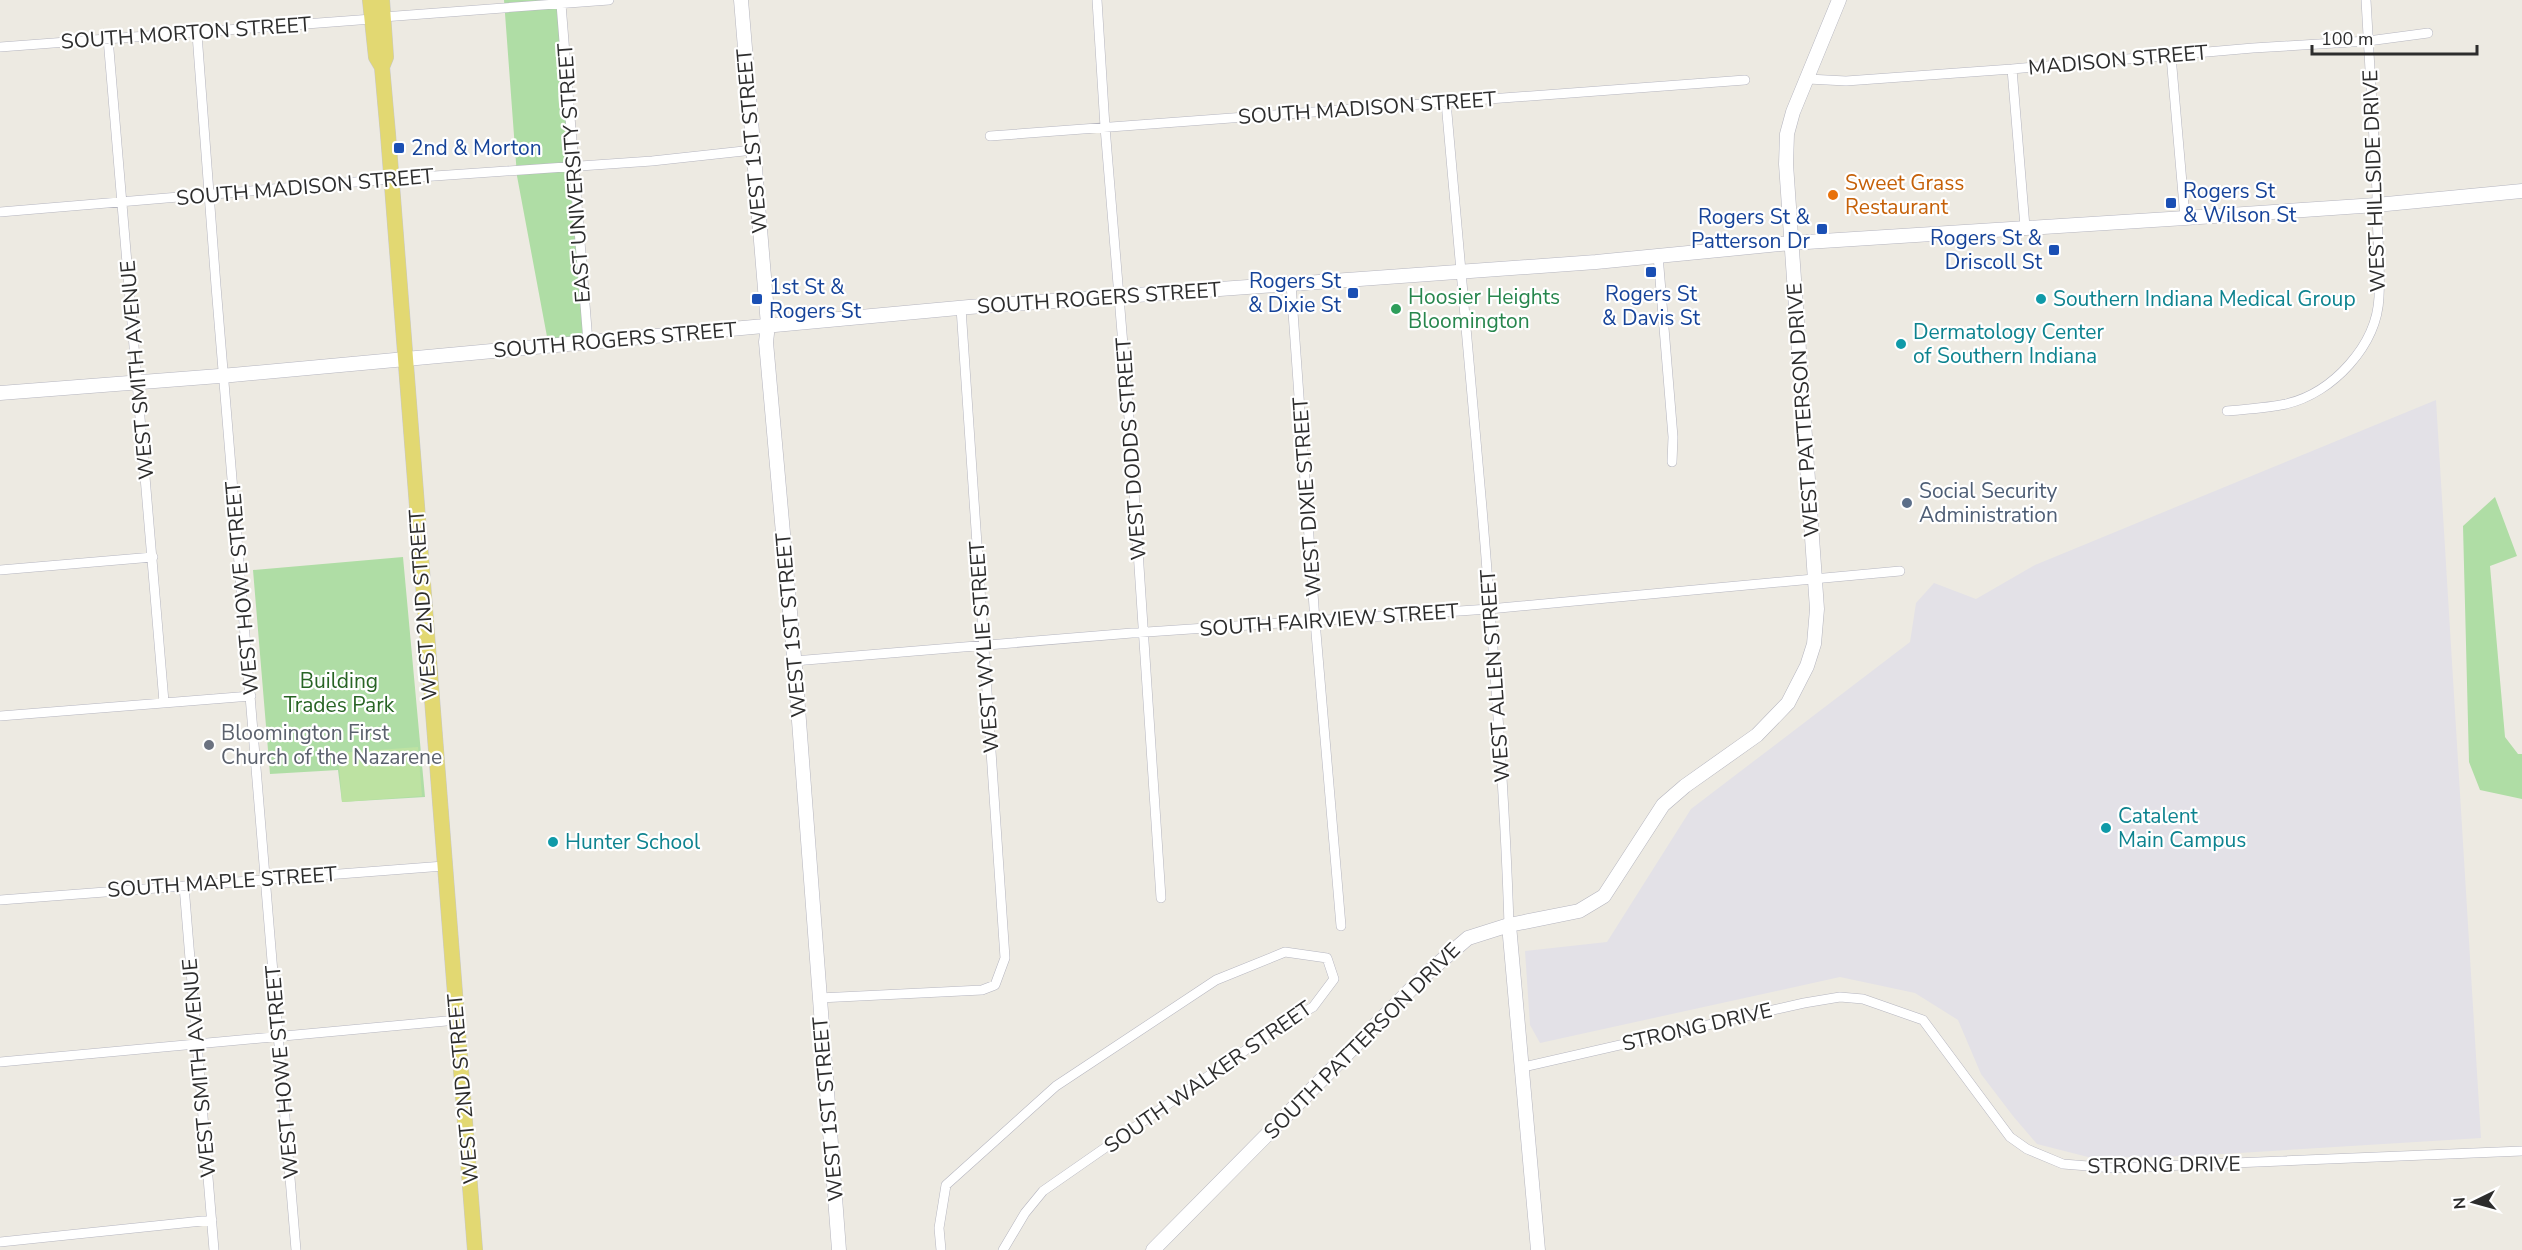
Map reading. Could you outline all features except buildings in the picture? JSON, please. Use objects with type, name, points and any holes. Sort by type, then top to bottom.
[{"type":"main road","name":"WEST 2ND STREET","points":[[370,0],[378,18],[386,57],[382,67],[475,1250]]},
{"type":"main road","name":"WEST 2ND STREET","points":[[378,18],[382,0]]},
{"type":"street","name":"SOUTH MORTON STREET","points":[[0,47],[197,34],[609,0]]},
{"type":"street","name":"WEST 1ST STREET","points":[[741,0],[768,325],[766,342],[794,661],[839,1250]]},
{"type":"street","name":"WEST DODDS STREET","points":[[1097,0],[1105,127],[1120,296],[1161,898]]},
{"type":"street","name":"WEST PATTERSON DRIVE","points":[[1815,578],[1786,164],[1787,134],[1839,0]]},
{"type":"street","name":"WEST HILLSIDE DRIVE","points":[[2227,411],[2288,404],[2325,387],[2349,365],[2373,329],[2379,298],[2366,0]]},
{"type":"street","name":"EAST UNIVERSITY STREET","points":[[561,4],[588,342]]},
{"type":"street","name":"MADISON STREET","points":[[1808,79],[1846,81],[2013,69],[2368,41],[2428,33]]},
{"type":"street","name":"WEST HOWE STREET","points":[[197,34],[208,195],[296,1250]]},
{"type":"street","name":"WEST SMITH AVENUE","points":[[108,39],[164,702]]},
{"type":"street","points":[[2171,56],[2185,218]]},
{"type":"street","points":[[2013,69],[2025,227]]},
{"type":"street","name":"SOUTH MADISON STREET","points":[[990,136],[1745,80]]},
{"type":"street","name":"WEST ALLEN STREET","points":[[1446,102],[1463,271],[1503,783],[1509,926],[1524,1067],[1538,1250]]},
{"type":"street","name":"SOUTH MADISON STREET","points":[[0,212],[391,179],[652,161],[753,150]]},
{"type":"street","name":"SOUTH ROGERS STREET","points":[[0,393],[224,376],[768,325],[1120,296],[1463,271],[1791,243],[2376,205],[2522,191]]},
{"type":"street","points":[[1658,255],[1673,437],[1672,462]]},
{"type":"street","name":"WEST DIXIE STREET","points":[[1291,284],[1315,621],[1341,926]]},
{"type":"street","name":"WEST WYLIE STREET","points":[[819,998],[982,990],[995,985],[1005,958],[961,309]]},
{"type":"street","points":[[0,570],[153,557]]},
{"type":"street","name":"SOUTH FAIRVIEW STREET","points":[[794,661],[1142,632],[1490,609],[1900,571]]},
{"type":"street","name":"SOUTH PATTERSON DRIVE","points":[[1153,1250],[1426,975],[1468,938],[1509,926],[1579,911],[1604,896],[1663,806],[1685,786],[1757,735],[1788,703],[1807,666],[1814,644],[1817,609],[1815,578]]},
{"type":"street","points":[[0,716],[251,696]]},
{"type":"street","name":"SOUTH MAPLE STREET","points":[[0,900],[444,866]]},
{"type":"street","name":"WEST SMITH AVENUE","points":[[184,886],[214,1250]]},
{"type":"street","name":"SOUTH WALKER STREET","points":[[941,1250],[939,1228],[946,1185],[1056,1086],[1216,980],[1285,952],[1327,958],[1334,979],[1313,1007],[1286,1022],[1043,1191],[1025,1213],[1003,1250]]},
{"type":"street","name":"STRONG DRIVE","points":[[1524,1067],[1804,1003],[1852,997],[1875,1001],[1923,1020],[2010,1137],[2027,1149],[2063,1164],[2082,1167],[2147,1168],[2522,1151]]},
{"type":"street","points":[[0,1062],[457,1020]]},
{"type":"street","points":[[0,1242],[212,1220]]},
{"type":"shaded area","points":[[2436,400],[2481,1138],[2190,1156],[2092,1158],[2037,1144],[1981,1074],[1958,1020],[1915,993],[1840,977],[1540,1043],[1530,1025],[1525,951],[1607,942],[1691,809],[1910,642],[1916,603],[1934,583],[1976,599],[2035,565]]},
{"type":"green space","points":[[504,0],[560,0],[588,338],[548,342],[517,176]]},
{"type":"green space","points":[[2495,497],[2517,556],[2490,566],[2505,737],[2518,754],[2522,754],[2522,799],[2480,790],[2469,762],[2463,526]]},
{"type":"green space","name":"Building Trades Park","points":[[403,557],[425,797],[342,802],[338,770],[270,774],[253,570]]},
{"type":"green space","points":[[418,747],[422,796],[342,802],[338,753]]},
{"type":"place","name":"2nd & Morton","points":[[399,148]]},
{"type":"place","name":"Sweet Grass Restaurant","points":[[1833,195]]},
{"type":"place","name":"Rogers St & Wilson St","points":[[2171,203]]},
{"type":"place","name":"Rogers St & Patterson Dr","points":[[1822,229]]},
{"type":"place","name":"Rogers St & Driscoll St","points":[[2054,250]]},
{"type":"place","name":"Rogers St & Davis St","points":[[1651,272]]},
{"type":"place","name":"Rogers St & Dixie St","points":[[1353,293]]},
{"type":"place","name":"1st St & Rogers St","points":[[757,299]]},
{"type":"place","name":"Southern Indiana Medical Group","points":[[2041,299]]},
{"type":"place","name":"Hoosier Heights Bloomington","points":[[1396,309]]},
{"type":"place","name":"Dermatology Center of Southern Indiana","points":[[1901,344]]},
{"type":"place","name":"Social Security Administration","points":[[1907,503]]},
{"type":"place","name":"Bloomington First Church of the Nazarene","points":[[209,745]]},
{"type":"place","name":"Catalent Main Campus","points":[[2106,828]]},
{"type":"place","name":"Hunter School","points":[[553,842]]}]
